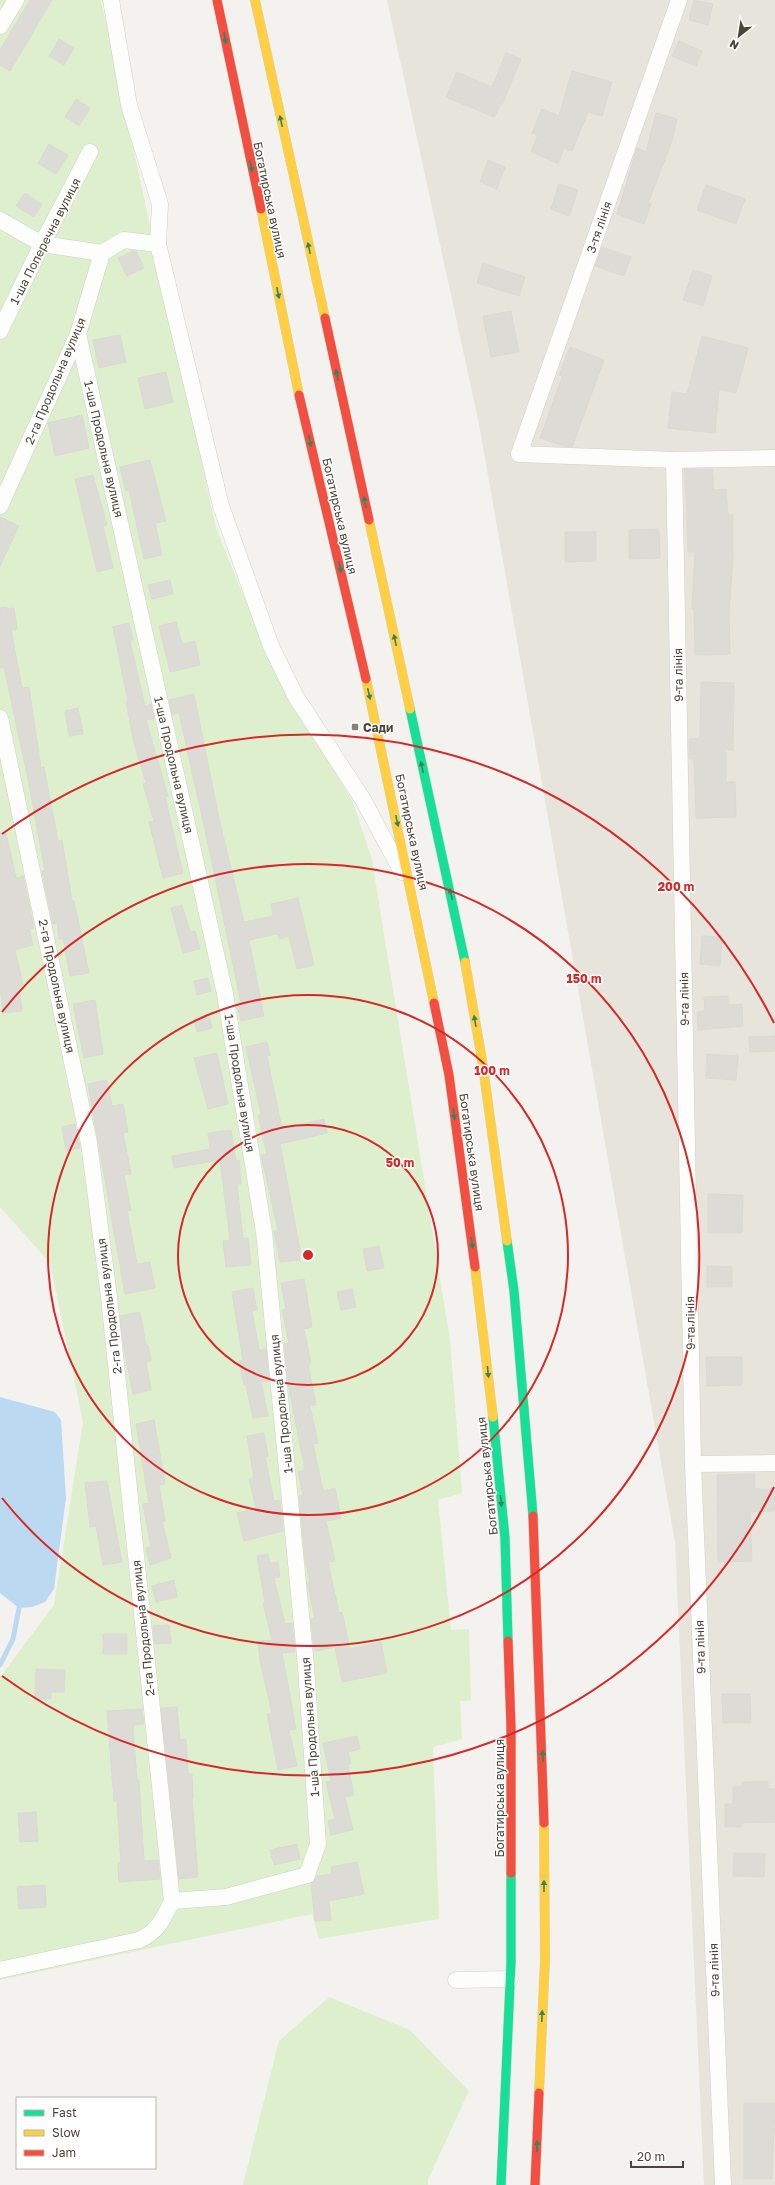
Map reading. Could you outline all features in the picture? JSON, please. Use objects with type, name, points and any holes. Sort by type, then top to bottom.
[{"type":"main road","name":"Богатирська вулиця","points":[[217,0],[300,395],[369,694],[412,892],[449,1075],[486,1350],[505,1538],[511,1727],[510,1979],[502,2185]]},
{"type":"main road","name":"Богатирська вулиця","points":[[255,0],[460,935],[482,1060],[514,1291],[534,1530],[543,1762],[545,1958],[535,2185]]},
{"type":"street","points":[[0,26],[16,0]]},
{"type":"street","points":[[110,0],[129,105],[160,204],[158,244],[221,506],[271,646],[296,697],[362,798],[412,892]]},
{"type":"street","name":"3-тя лінія","points":[[674,460],[519,454],[679,0]]},
{"type":"street","name":"1-ша Поперечна вулиця","points":[[0,331],[42,244],[90,152]]},
{"type":"street","points":[[0,220],[42,244],[102,253],[124,240],[158,244]]},
{"type":"street","name":"2-га Продольна вулиця","points":[[0,506],[78,334],[102,253]]},
{"type":"street","name":"1-ша Продольна вулиця","points":[[78,334],[225,994],[264,1232],[306,1666],[318,1844],[307,1875],[226,1897],[172,1901]]},
{"type":"street","points":[[674,460],[775,458]]},
{"type":"street","name":"9-та лінія","points":[[674,460],[693,1464],[722,2185]]},
{"type":"street","name":"2-га Продольна вулиця","points":[[0,718],[89,1143],[109,1297],[172,1901]]},
{"type":"street","points":[[693,1464],[775,1463]]},
{"type":"street","points":[[0,1970],[139,1940],[151,1935],[163,1919],[172,1901]]},
{"type":"street","points":[[456,1980],[510,1979]]},
{"type":"shaded area","points":[[387,0],[775,0],[775,2185],[704,2185],[675,1542],[479,424]]},
{"type":"green space","points":[[0,0],[101,0],[216,528],[256,626],[304,722],[353,802],[372,860],[450,1340],[462,1493],[438,1500],[451,1630],[469,1629],[471,1701],[460,1701],[462,1739],[433,1747],[439,1919],[319,1939],[312,1914],[0,1980],[0,1677],[54,1605],[83,1422],[50,1263],[0,1207]]},
{"type":"green space","points":[[329,1997],[410,2030],[469,2091],[428,2179],[428,2185],[243,2185],[279,2041]]},
{"type":"water","points":[[0,1397],[55,1412],[61,1420],[66,1498],[54,1589],[45,1602],[32,1607],[19,1608],[0,1593]]},
{"type":"building","points":[[30,0],[52,0],[10,71],[0,65],[0,50]]},
{"type":"building","points":[[694,0],[713,4],[708,25],[689,20]]},
{"type":"building","points":[[59,39],[74,48],[64,65],[49,56]]},
{"type":"building","points":[[679,41],[702,51],[696,66],[672,56]]},
{"type":"building","points":[[506,53],[521,59],[502,105],[501,104],[494,117],[446,97],[457,72],[492,87]]},
{"type":"building","points":[[572,71],[612,82],[602,116],[588,112],[572,151],[564,148],[558,163],[531,152],[538,135],[532,133],[542,109],[559,116]]},
{"type":"building","points":[[76,99],[90,108],[79,126],[65,117]]},
{"type":"building","points":[[656,113],[677,119],[672,141],[648,203],[651,204],[644,224],[617,214],[637,148],[646,152]]},
{"type":"building","points":[[49,144],[68,155],[56,174],[38,163]]},
{"type":"building","points":[[488,160],[505,167],[497,189],[480,182]]},
{"type":"building","points":[[559,184],[578,190],[569,216],[551,209]]},
{"type":"building","points":[[706,185],[745,199],[736,224],[697,210]]},
{"type":"building","points":[[25,193],[42,204],[34,217],[16,206]]},
{"type":"building","points":[[602,247],[631,257],[624,276],[595,266]]},
{"type":"building","points":[[136,251],[144,268],[127,276],[118,258]]},
{"type":"building","points":[[483,263],[525,277],[519,296],[477,283]]},
{"type":"building","points":[[693,270],[712,276],[703,306],[683,300]]},
{"type":"building","points":[[511,311],[519,352],[491,357],[483,316]]},
{"type":"building","points":[[120,335],[126,362],[99,368],[93,340]]},
{"type":"building","points":[[702,336],[748,348],[736,393],[719,389],[715,433],[668,428],[672,392],[687,394]]},
{"type":"building","points":[[570,347],[604,360],[572,447],[564,446],[540,438],[562,377],[559,375]]},
{"type":"building","points":[[166,372],[173,402],[145,409],[138,378]]},
{"type":"building","points":[[82,415],[89,448],[55,456],[48,423]]},
{"type":"building","points":[[150,460],[166,521],[155,523],[162,555],[144,559],[129,490],[126,491],[120,467]]},
{"type":"building","points":[[684,469],[712,469],[714,490],[726,489],[728,515],[733,515],[733,557],[729,612],[730,654],[695,655],[694,609],[692,609],[695,552],[688,552]]},
{"type":"building","points":[[93,475],[107,525],[103,526],[113,568],[97,572],[75,479]]},
{"type":"building","points":[[0,517],[19,526],[0,566]]},
{"type":"building","points":[[659,529],[660,558],[629,559],[629,530]]},
{"type":"building","points":[[565,532],[596,532],[596,561],[565,562]]},
{"type":"building","points":[[170,580],[173,594],[152,599],[148,585]]},
{"type":"building","points":[[7,607],[7,609],[14,608],[17,629],[11,630],[22,688],[29,687],[41,768],[44,767],[58,841],[62,840],[72,901],[74,901],[89,973],[70,976],[63,938],[59,939],[57,923],[53,924],[42,871],[45,871],[29,784],[4,667],[0,668],[0,608]]},
{"type":"building","points":[[176,622],[182,644],[195,641],[200,665],[170,672],[159,626]]},
{"type":"building","points":[[129,623],[133,640],[130,641],[145,706],[151,704],[154,719],[146,720],[168,796],[165,797],[183,873],[163,878],[149,822],[154,821],[143,784],[146,783],[134,743],[126,702],[128,702],[113,627]]},
{"type":"building","points":[[701,682],[734,683],[733,750],[726,750],[726,782],[735,782],[736,817],[696,818],[694,759],[689,759],[689,739],[700,738]]},
{"type":"building","points":[[194,694],[220,823],[244,922],[273,916],[271,904],[298,898],[314,965],[297,969],[289,936],[279,939],[277,934],[249,940],[264,1016],[241,1021],[237,1005],[241,1004],[179,713],[172,714],[169,700]]},
{"type":"building","points":[[78,708],[83,734],[69,736],[65,711]]},
{"type":"building","points":[[0,833],[6,833],[16,878],[23,876],[34,928],[29,929],[33,945],[15,950],[23,985],[19,986],[22,1011],[3,1013],[0,988]]},
{"type":"building","points":[[182,905],[190,932],[195,931],[200,949],[183,953],[171,908]]},
{"type":"building","points":[[702,936],[722,937],[720,966],[700,964]]},
{"type":"building","points":[[208,978],[211,991],[197,995],[194,981]]},
{"type":"building","points":[[728,996],[728,1005],[742,1004],[743,1026],[698,1030],[697,1012],[705,1011],[704,997]]},
{"type":"building","points":[[95,1000],[103,1054],[84,1058],[73,1004]]},
{"type":"building","points":[[209,1015],[212,1028],[197,1032],[194,1019]]},
{"type":"building","points":[[775,1036],[775,1051],[750,1052],[749,1037]]},
{"type":"building","points":[[267,1042],[270,1055],[267,1056],[282,1129],[324,1119],[327,1133],[280,1144],[301,1255],[299,1256],[300,1260],[280,1262],[274,1231],[278,1230],[261,1155],[267,1154],[258,1115],[261,1114],[246,1047]]},
{"type":"building","points":[[217,1053],[228,1104],[208,1109],[194,1058]]},
{"type":"building","points":[[707,1054],[738,1056],[736,1080],[706,1078]]},
{"type":"building","points":[[107,1080],[112,1106],[123,1104],[128,1132],[123,1133],[131,1174],[124,1175],[131,1210],[127,1211],[137,1264],[150,1262],[155,1288],[125,1294],[88,1084]]},
{"type":"building","points":[[75,1124],[80,1148],[66,1151],[62,1127]]},
{"type":"building","points":[[231,1130],[236,1161],[239,1160],[241,1184],[237,1184],[243,1239],[248,1238],[251,1265],[226,1267],[223,1241],[230,1240],[220,1160],[174,1168],[172,1156],[210,1149],[208,1133]]},
{"type":"building","points":[[708,1194],[743,1195],[742,1233],[708,1233]]},
{"type":"building","points":[[379,1246],[384,1268],[367,1271],[363,1249]]},
{"type":"building","points":[[707,1266],[732,1267],[732,1287],[707,1287]]},
{"type":"building","points":[[304,1279],[312,1327],[304,1329],[311,1363],[308,1364],[316,1405],[310,1406],[318,1443],[313,1444],[323,1491],[335,1488],[341,1518],[326,1521],[335,1561],[328,1562],[339,1613],[342,1612],[350,1649],[381,1642],[387,1673],[342,1682],[335,1647],[314,1650],[311,1619],[315,1618],[307,1583],[310,1581],[305,1559],[299,1496],[303,1495],[298,1472],[305,1470],[288,1384],[284,1344],[289,1343],[282,1310],[286,1309],[281,1283]]},
{"type":"building","points":[[253,1288],[257,1310],[252,1311],[259,1350],[266,1348],[269,1381],[261,1382],[268,1416],[253,1418],[239,1361],[243,1361],[232,1292]]},
{"type":"building","points":[[352,1289],[356,1307],[341,1310],[337,1292]]},
{"type":"building","points":[[140,1312],[146,1346],[148,1345],[151,1361],[146,1362],[151,1390],[133,1394],[124,1349],[120,1316]]},
{"type":"building","points":[[706,1357],[742,1357],[742,1385],[707,1386]]},
{"type":"building","points":[[154,1420],[165,1484],[159,1485],[165,1521],[162,1521],[171,1558],[150,1565],[146,1548],[151,1547],[143,1504],[149,1503],[136,1424]]},
{"type":"building","points":[[264,1433],[268,1456],[265,1457],[274,1501],[280,1500],[283,1531],[244,1541],[237,1513],[256,1508],[249,1479],[254,1478],[247,1436]]},
{"type":"building","points":[[755,1474],[755,1489],[775,1489],[775,1511],[750,1512],[752,1561],[718,1562],[717,1475]]},
{"type":"building","points":[[107,1481],[122,1562],[103,1565],[96,1526],[90,1527],[85,1483]]},
{"type":"building","points":[[268,1554],[270,1563],[278,1562],[280,1577],[274,1578],[285,1624],[292,1623],[295,1652],[282,1653],[296,1729],[289,1730],[297,1766],[278,1770],[267,1714],[272,1713],[260,1661],[258,1641],[272,1640],[263,1603],[265,1603],[257,1556]]},
{"type":"building","points":[[174,1580],[177,1597],[156,1602],[152,1586]]},
{"type":"building","points":[[169,1625],[171,1643],[155,1644],[153,1626]]},
{"type":"building","points":[[103,1634],[127,1634],[127,1654],[103,1654]]},
{"type":"building","points":[[36,1669],[65,1670],[64,1692],[51,1692],[51,1699],[35,1699]]},
{"type":"building","points":[[722,1694],[750,1694],[751,1723],[723,1723]]},
{"type":"building","points":[[177,1707],[180,1740],[186,1739],[188,1774],[192,1774],[192,1798],[198,1877],[179,1879],[161,1708]]},
{"type":"building","points":[[142,1709],[144,1724],[134,1725],[133,1728],[137,1780],[139,1780],[144,1861],[158,1860],[160,1879],[119,1882],[118,1863],[121,1863],[117,1801],[114,1801],[107,1711]]},
{"type":"building","points":[[357,1736],[360,1749],[348,1752],[351,1764],[348,1765],[354,1795],[345,1797],[353,1830],[331,1835],[328,1821],[335,1819],[326,1782],[331,1781],[323,1743]]},
{"type":"building","points":[[768,1781],[768,1789],[775,1789],[775,1822],[741,1823],[741,1827],[725,1827],[725,1804],[733,1804],[733,1787],[742,1787],[742,1782]]},
{"type":"building","points":[[36,1812],[38,1841],[20,1842],[18,1813]]},
{"type":"building","points":[[297,1844],[300,1859],[274,1865],[270,1850]]},
{"type":"building","points":[[734,1853],[765,1854],[764,1877],[733,1876]]},
{"type":"building","points":[[357,1862],[364,1894],[329,1901],[331,1920],[315,1921],[311,1883],[317,1876],[332,1874],[331,1867]]},
{"type":"building","points":[[45,1885],[46,1907],[19,1909],[17,1887]]},
{"type":"building","points":[[744,2103],[775,2103],[772,2179],[744,2179]]},
{"type":"waterway","points":[[0,1665],[13,1639],[19,1608]]},
{"type":"traffic: fast","points":[[410,709],[465,962]]},
{"type":"traffic: fast","points":[[507,1241],[514,1291],[533,1516]]},
{"type":"traffic: fast","points":[[493,1417],[505,1538],[508,1641]]},
{"type":"traffic: fast","points":[[501,2185],[511,1962],[511,1873]]},
{"type":"traffic: slow","points":[[255,0],[325,318]]},
{"type":"traffic: slow","points":[[261,209],[299,395]]},
{"type":"traffic: slow","points":[[369,520],[410,709]]},
{"type":"traffic: slow","points":[[366,679],[434,1003]]},
{"type":"traffic: slow","points":[[465,962],[482,1060],[507,1241]]},
{"type":"traffic: slow","points":[[475,1267],[493,1417]]},
{"type":"traffic: slow","points":[[539,2093],[545,1959],[544,1823]]},
{"type":"traffic: jam","points":[[217,0],[261,209]]},
{"type":"traffic: jam","points":[[325,318],[369,520]]},
{"type":"traffic: jam","points":[[299,395],[366,679]]},
{"type":"traffic: jam","points":[[434,1003],[449,1075],[475,1267]]},
{"type":"traffic: jam","points":[[533,1516],[544,1823]]},
{"type":"traffic: jam","points":[[508,1641],[511,1727],[511,1873]]},
{"type":"traffic: jam","points":[[535,2185],[539,2093]]},
{"type":"place","name":"Сади","points":[[355,727]]}]
